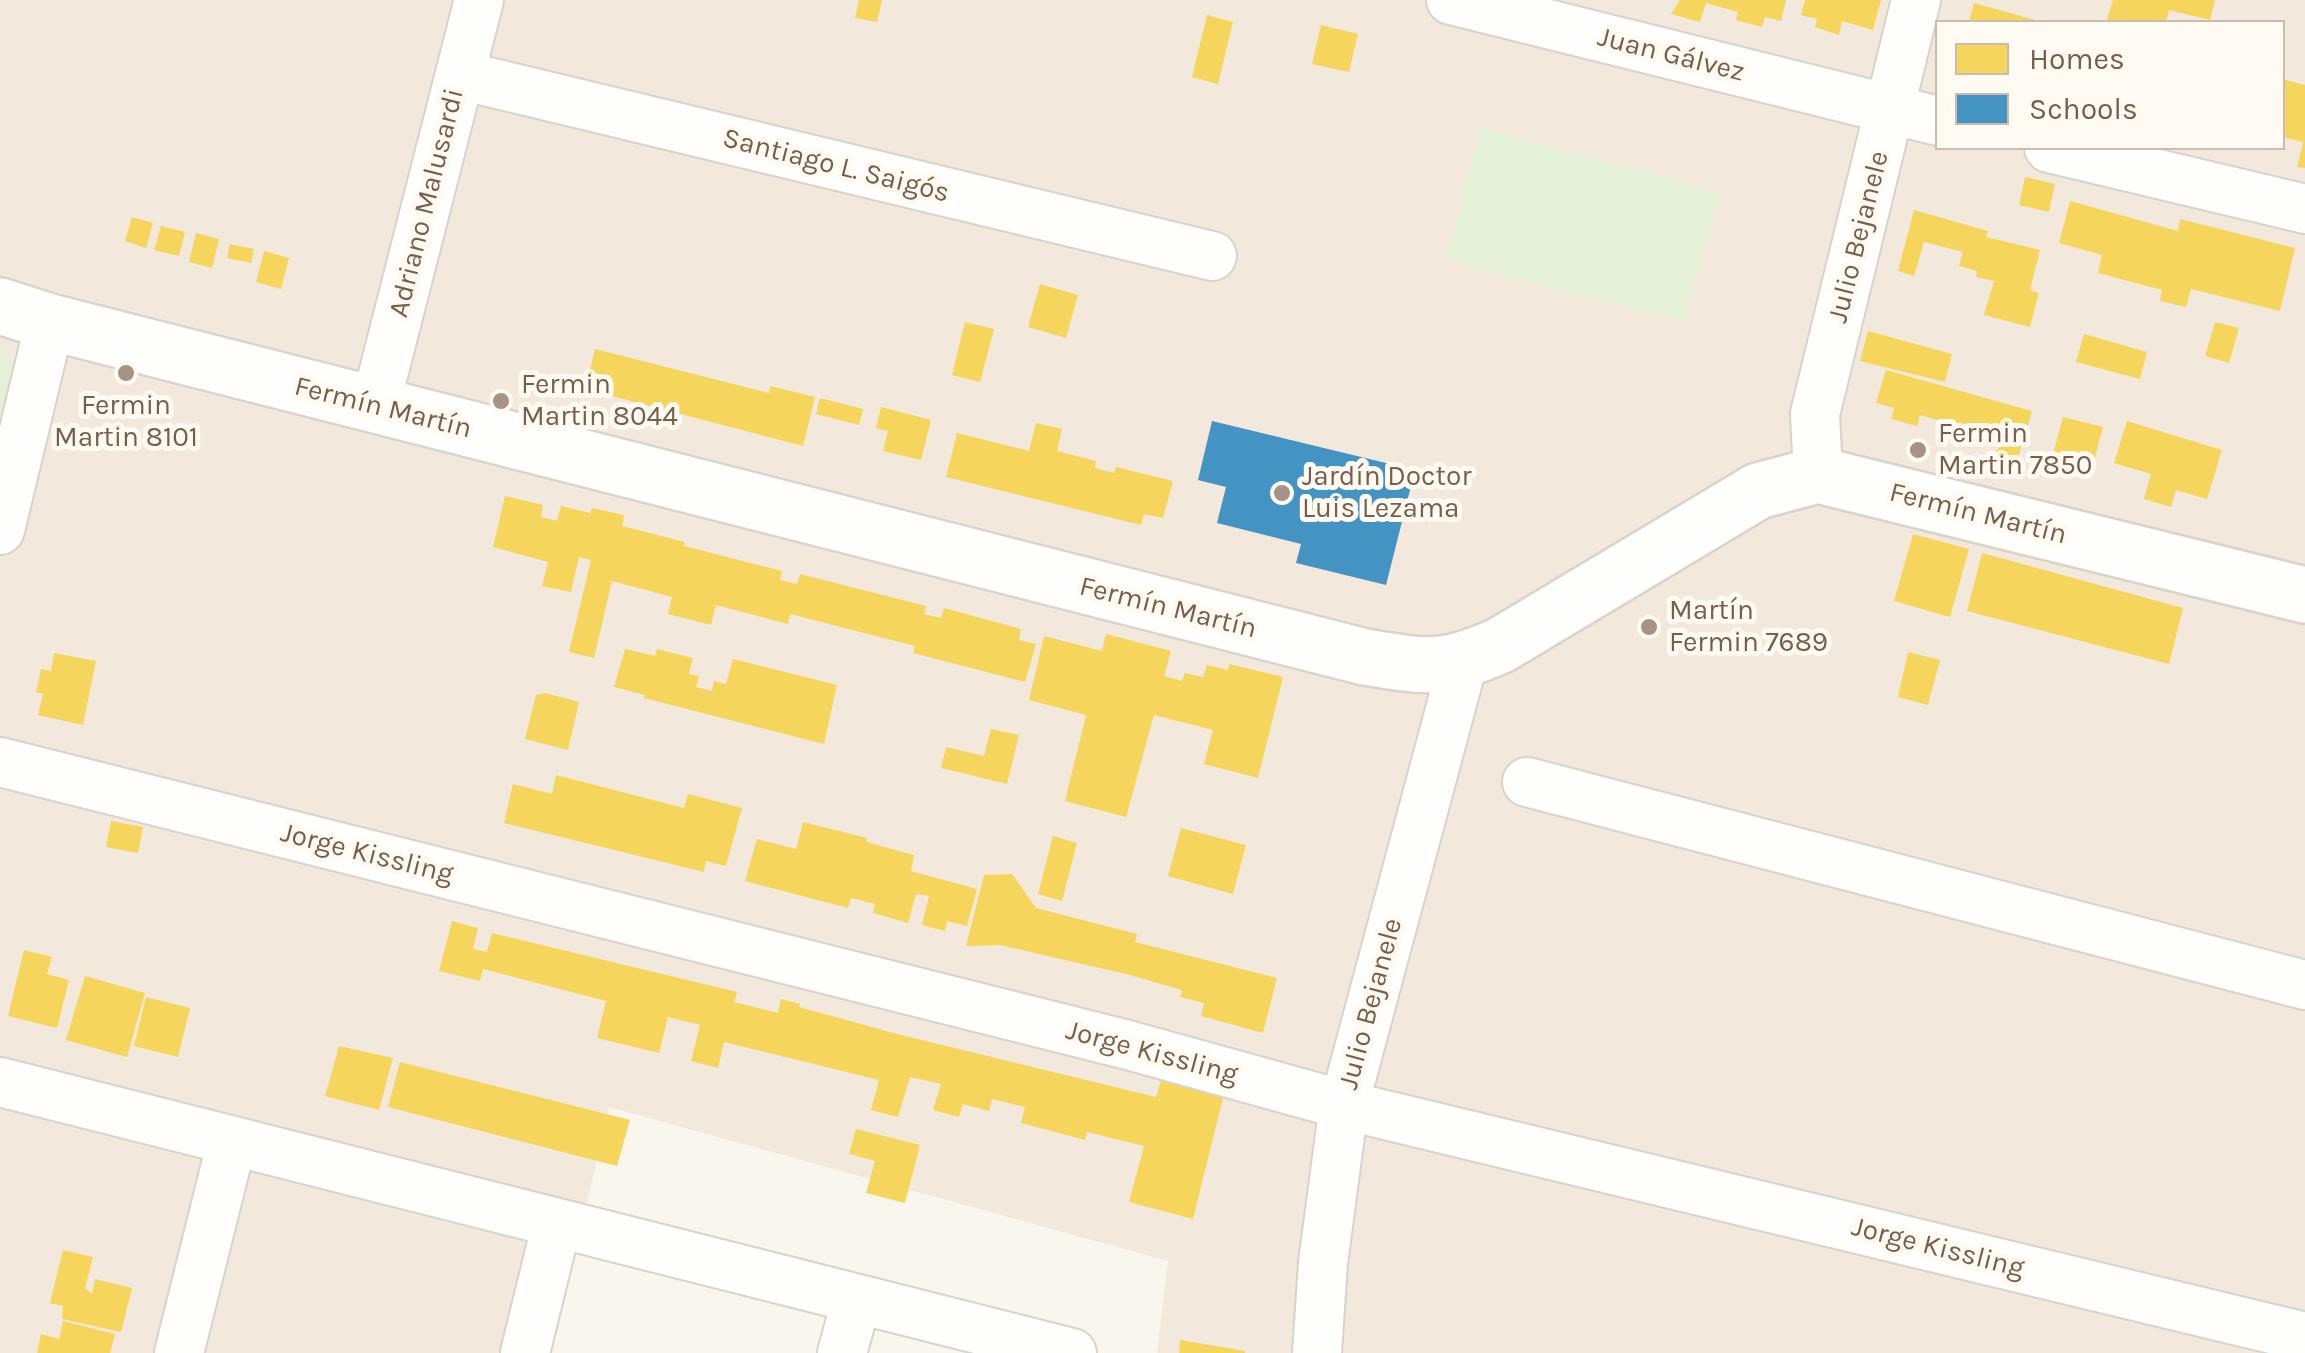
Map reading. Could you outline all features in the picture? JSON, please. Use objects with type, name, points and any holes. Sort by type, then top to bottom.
[{"type":"main road","name":"Fermín Martín","points":[[25,314],[1365,658],[1414,666],[1464,662],[1501,645],[1758,491],[1818,475],[2305,595]]},
{"type":"street","name":"Adriano Malusardi","points":[[376,406],[479,0]]},
{"type":"street","name":"Juan Gálvez","points":[[1451,0],[1935,120]]},
{"type":"street","name":"Julio Bejanele","points":[[1818,475],[1815,414],[1916,0]]},
{"type":"street","name":"Santiago L. Saigós","points":[[460,75],[1212,256]]},
{"type":"street","points":[[2057,150],[2305,209]]},
{"type":"street","points":[[0,530],[25,314]]},
{"type":"street","name":"Julio Bejanele","points":[[1317,1353],[1323,1263],[1344,1106],[1464,662]]},
{"type":"street","name":"Jorge Kissling","points":[[0,762],[1128,1045],[1344,1106],[2305,1338]]},
{"type":"street","points":[[1527,782],[2305,985]]},
{"type":"street","points":[[0,1082],[1072,1353]]},
{"type":"street","points":[[179,1353],[232,1141]]},
{"type":"street","points":[[525,1353],[558,1223]]},
{"type":"street","points":[[842,1353],[857,1300]]},
{"type":"shaded area","points":[[0,0],[2305,0],[2305,1353],[1157,1353],[1168,1261],[609,1107],[552,1353],[0,1353]]},
{"type":"green space","points":[[1479,127],[1720,192],[1684,322],[1446,260]]},
{"type":"green space","points":[[0,350],[16,371],[17,384],[13,415],[0,456]]},
{"type":"building: Homes","points":[[859,0],[882,0],[877,22],[855,18]]},
{"type":"building: Homes","points":[[1680,0],[1786,0],[1781,21],[1765,17],[1762,27],[1736,20],[1738,12],[1706,3],[1700,22],[1671,14]]},
{"type":"building: Homes","points":[[1805,0],[1881,0],[1873,30],[1842,21],[1839,35],[1815,27],[1817,19],[1801,15]]},
{"type":"building: Homes","points":[[2113,0],[2215,0],[2210,20],[2169,10],[2166,20],[2107,20]]},
{"type":"building: Homes","points":[[1974,3],[2035,20],[1970,20]]},
{"type":"building: Homes","points":[[1207,15],[1233,22],[1218,84],[1192,77]]},
{"type":"building: Homes","points":[[1321,25],[1358,34],[1349,72],[1312,64]]},
{"type":"building: Homes","points":[[2285,80],[2305,85],[2305,168],[2297,167],[2303,142],[2285,138]]},
{"type":"building: Homes","points":[[2025,177],[2055,184],[2049,212],[2019,205]]},
{"type":"building: Homes","points":[[2070,201],[2178,231],[2180,219],[2295,248],[2280,311],[2191,289],[2186,307],[2160,301],[2162,290],[2098,273],[2102,255],[2059,243]]},
{"type":"building: Homes","points":[[1914,210],[1988,231],[1986,237],[2040,250],[2030,290],[2039,293],[2030,327],[1984,315],[1994,281],[1976,277],[1977,271],[1959,266],[1963,252],[1924,242],[1914,276],[1898,271]]},
{"type":"building: Homes","points":[[132,217],[153,223],[146,248],[125,241]]},
{"type":"building: Homes","points":[[161,226],[185,232],[179,256],[154,250]]},
{"type":"building: Homes","points":[[196,233],[219,239],[212,268],[189,262]]},
{"type":"building: Homes","points":[[230,244],[254,249],[251,263],[227,258]]},
{"type":"building: Homes","points":[[264,251],[289,258],[281,289],[256,282]]},
{"type":"building: Homes","points":[[1040,284],[1078,295],[1066,338],[1028,327]]},
{"type":"building: Homes","points":[[965,322],[994,329],[980,382],[952,375]]},
{"type":"building: Homes","points":[[2215,322],[2239,328],[2229,363],[2205,356]]},
{"type":"building: Homes","points":[[1868,331],[1952,354],[1945,382],[1860,361]]},
{"type":"building: Homes","points":[[2084,334],[2147,352],[2140,379],[2076,362]]},
{"type":"building: Homes","points":[[595,349],[769,393],[770,386],[815,397],[803,446],[585,389]]},
{"type":"building: Homes","points":[[1886,370],[2032,411],[2015,468],[1990,462],[2000,445],[1990,442],[1992,431],[1973,426],[1970,438],[1946,431],[1948,423],[1920,415],[1917,426],[1891,419],[1894,408],[1876,403]]},
{"type":"building: Homes","points":[[820,398],[863,409],[859,425],[816,414]]},
{"type":"building: Homes","points":[[881,407],[931,420],[921,460],[883,451],[888,431],[876,428]]},
{"type":"building: Homes","points":[[2063,417],[2103,427],[2092,468],[2052,458]]},
{"type":"building: Homes","points":[[2127,421],[2222,450],[2207,499],[2176,490],[2171,507],[2144,499],[2151,474],[2114,463]]},
{"type":"building: Homes","points":[[1036,423],[1062,429],[1057,451],[1096,461],[1095,468],[1114,473],[1116,467],[1173,481],[1163,518],[1144,514],[1141,525],[946,477],[957,433],[1029,451]]},
{"type":"building: Homes","points":[[505,496],[543,505],[541,517],[557,521],[561,506],[624,515],[622,526],[782,571],[780,580],[797,584],[800,574],[926,606],[924,614],[941,618],[944,608],[1021,629],[1019,640],[1036,644],[1025,682],[913,653],[915,646],[790,614],[788,624],[716,605],[711,625],[668,614],[672,597],[612,581],[594,658],[569,652],[591,560],[579,557],[571,592],[542,586],[548,562],[493,547]]},
{"type":"building: Homes","points":[[1913,534],[1969,549],[1950,617],[1894,601]]},
{"type":"building: Homes","points":[[1982,553],[2183,608],[2169,664],[1967,611]]},
{"type":"building: Homes","points":[[1106,634],[1171,651],[1164,676],[1182,681],[1185,673],[1203,677],[1207,665],[1228,670],[1229,664],[1283,677],[1258,778],[1204,764],[1213,730],[1154,715],[1126,817],[1065,801],[1086,715],[1029,700],[1044,636],[1102,651]]},
{"type":"building: Homes","points":[[625,649],[655,656],[657,649],[693,658],[689,674],[699,676],[696,687],[712,691],[714,681],[726,684],[733,659],[837,685],[824,744],[614,687]]},
{"type":"building: Homes","points":[[1908,652],[1940,660],[1928,705],[1898,697]]},
{"type":"building: Homes","points":[[54,653],[96,661],[83,725],[38,715],[43,694],[36,692],[41,669],[51,671]]},
{"type":"building: Homes","points":[[545,693],[579,702],[568,750],[525,739],[536,695]]},
{"type":"building: Homes","points":[[991,729],[1019,735],[1007,784],[941,768],[946,747],[984,756]]},
{"type":"building: Homes","points":[[556,775],[684,808],[688,794],[742,808],[726,866],[706,861],[704,872],[504,823],[513,784],[552,794]]},
{"type":"building: Homes","points":[[111,821],[143,827],[138,853],[106,847]]},
{"type":"building: Homes","points":[[803,822],[914,855],[911,871],[977,889],[967,926],[947,921],[945,931],[922,925],[929,896],[916,894],[908,923],[873,913],[875,904],[851,898],[848,908],[745,881],[757,839],[796,849]]},
{"type":"building: Homes","points":[[1181,828],[1246,845],[1233,894],[1168,876]]},
{"type":"building: Homes","points":[[1053,836],[1077,843],[1062,901],[1038,894]]},
{"type":"building: Homes","points":[[1012,874],[1036,908],[1137,934],[1135,942],[1277,978],[1263,1033],[1201,1016],[1204,1003],[1180,997],[1182,990],[1000,945],[966,946],[984,875]]},
{"type":"building: Homes","points":[[452,921],[478,928],[473,949],[487,952],[492,933],[737,992],[734,1002],[778,1013],[781,999],[897,1034],[1156,1097],[1161,1080],[1224,1094],[1193,1219],[1129,1202],[1144,1146],[1087,1132],[1085,1140],[1021,1123],[1025,1107],[992,1099],[989,1111],[963,1104],[959,1117],[933,1110],[941,1084],[910,1077],[898,1117],[871,1110],[879,1080],[724,1042],[718,1068],[691,1061],[700,1025],[668,1017],[659,1053],[597,1038],[606,1001],[483,969],[480,981],[439,971]]},
{"type":"building: Homes","points":[[24,950],[52,957],[47,974],[69,980],[57,1028],[8,1016]]},
{"type":"building: Homes","points":[[85,976],[145,993],[127,1057],[66,1040]]},
{"type":"building: Homes","points":[[146,997],[190,1008],[178,1057],[134,1046]]},
{"type":"building: Homes","points":[[339,1046],[393,1058],[379,1110],[325,1096]]},
{"type":"building: Homes","points":[[400,1062],[630,1120],[617,1166],[388,1107]]},
{"type":"building: Homes","points":[[856,1129],[920,1145],[905,1203],[866,1193],[875,1161],[849,1154]]},
{"type":"building: Homes","points":[[63,1250],[93,1257],[85,1288],[92,1294],[95,1279],[132,1288],[121,1332],[62,1319],[63,1306],[50,1303]]},
{"type":"building: Homes","points":[[63,1321],[115,1334],[110,1353],[37,1353],[41,1334],[59,1339]]},
{"type":"building: Homes","points":[[1180,1340],[1245,1351],[1245,1353],[1179,1353]]},
{"type":"building: Schools","points":[[1212,421],[1415,470],[1386,585],[1296,563],[1301,544],[1217,523],[1226,487],[1198,480]]},
{"type":"place","name":"Fermin Martin 8101","points":[[126,373]]},
{"type":"place","name":"Fermin Martin 8044","points":[[501,401]]},
{"type":"place","name":"Fermin Martin 7850","points":[[1918,450]]},
{"type":"place","name":"Jardín Doctor Luis Lezama","points":[[1282,493]]},
{"type":"place","name":"Martín Fermin 7689","points":[[1649,627]]}]
